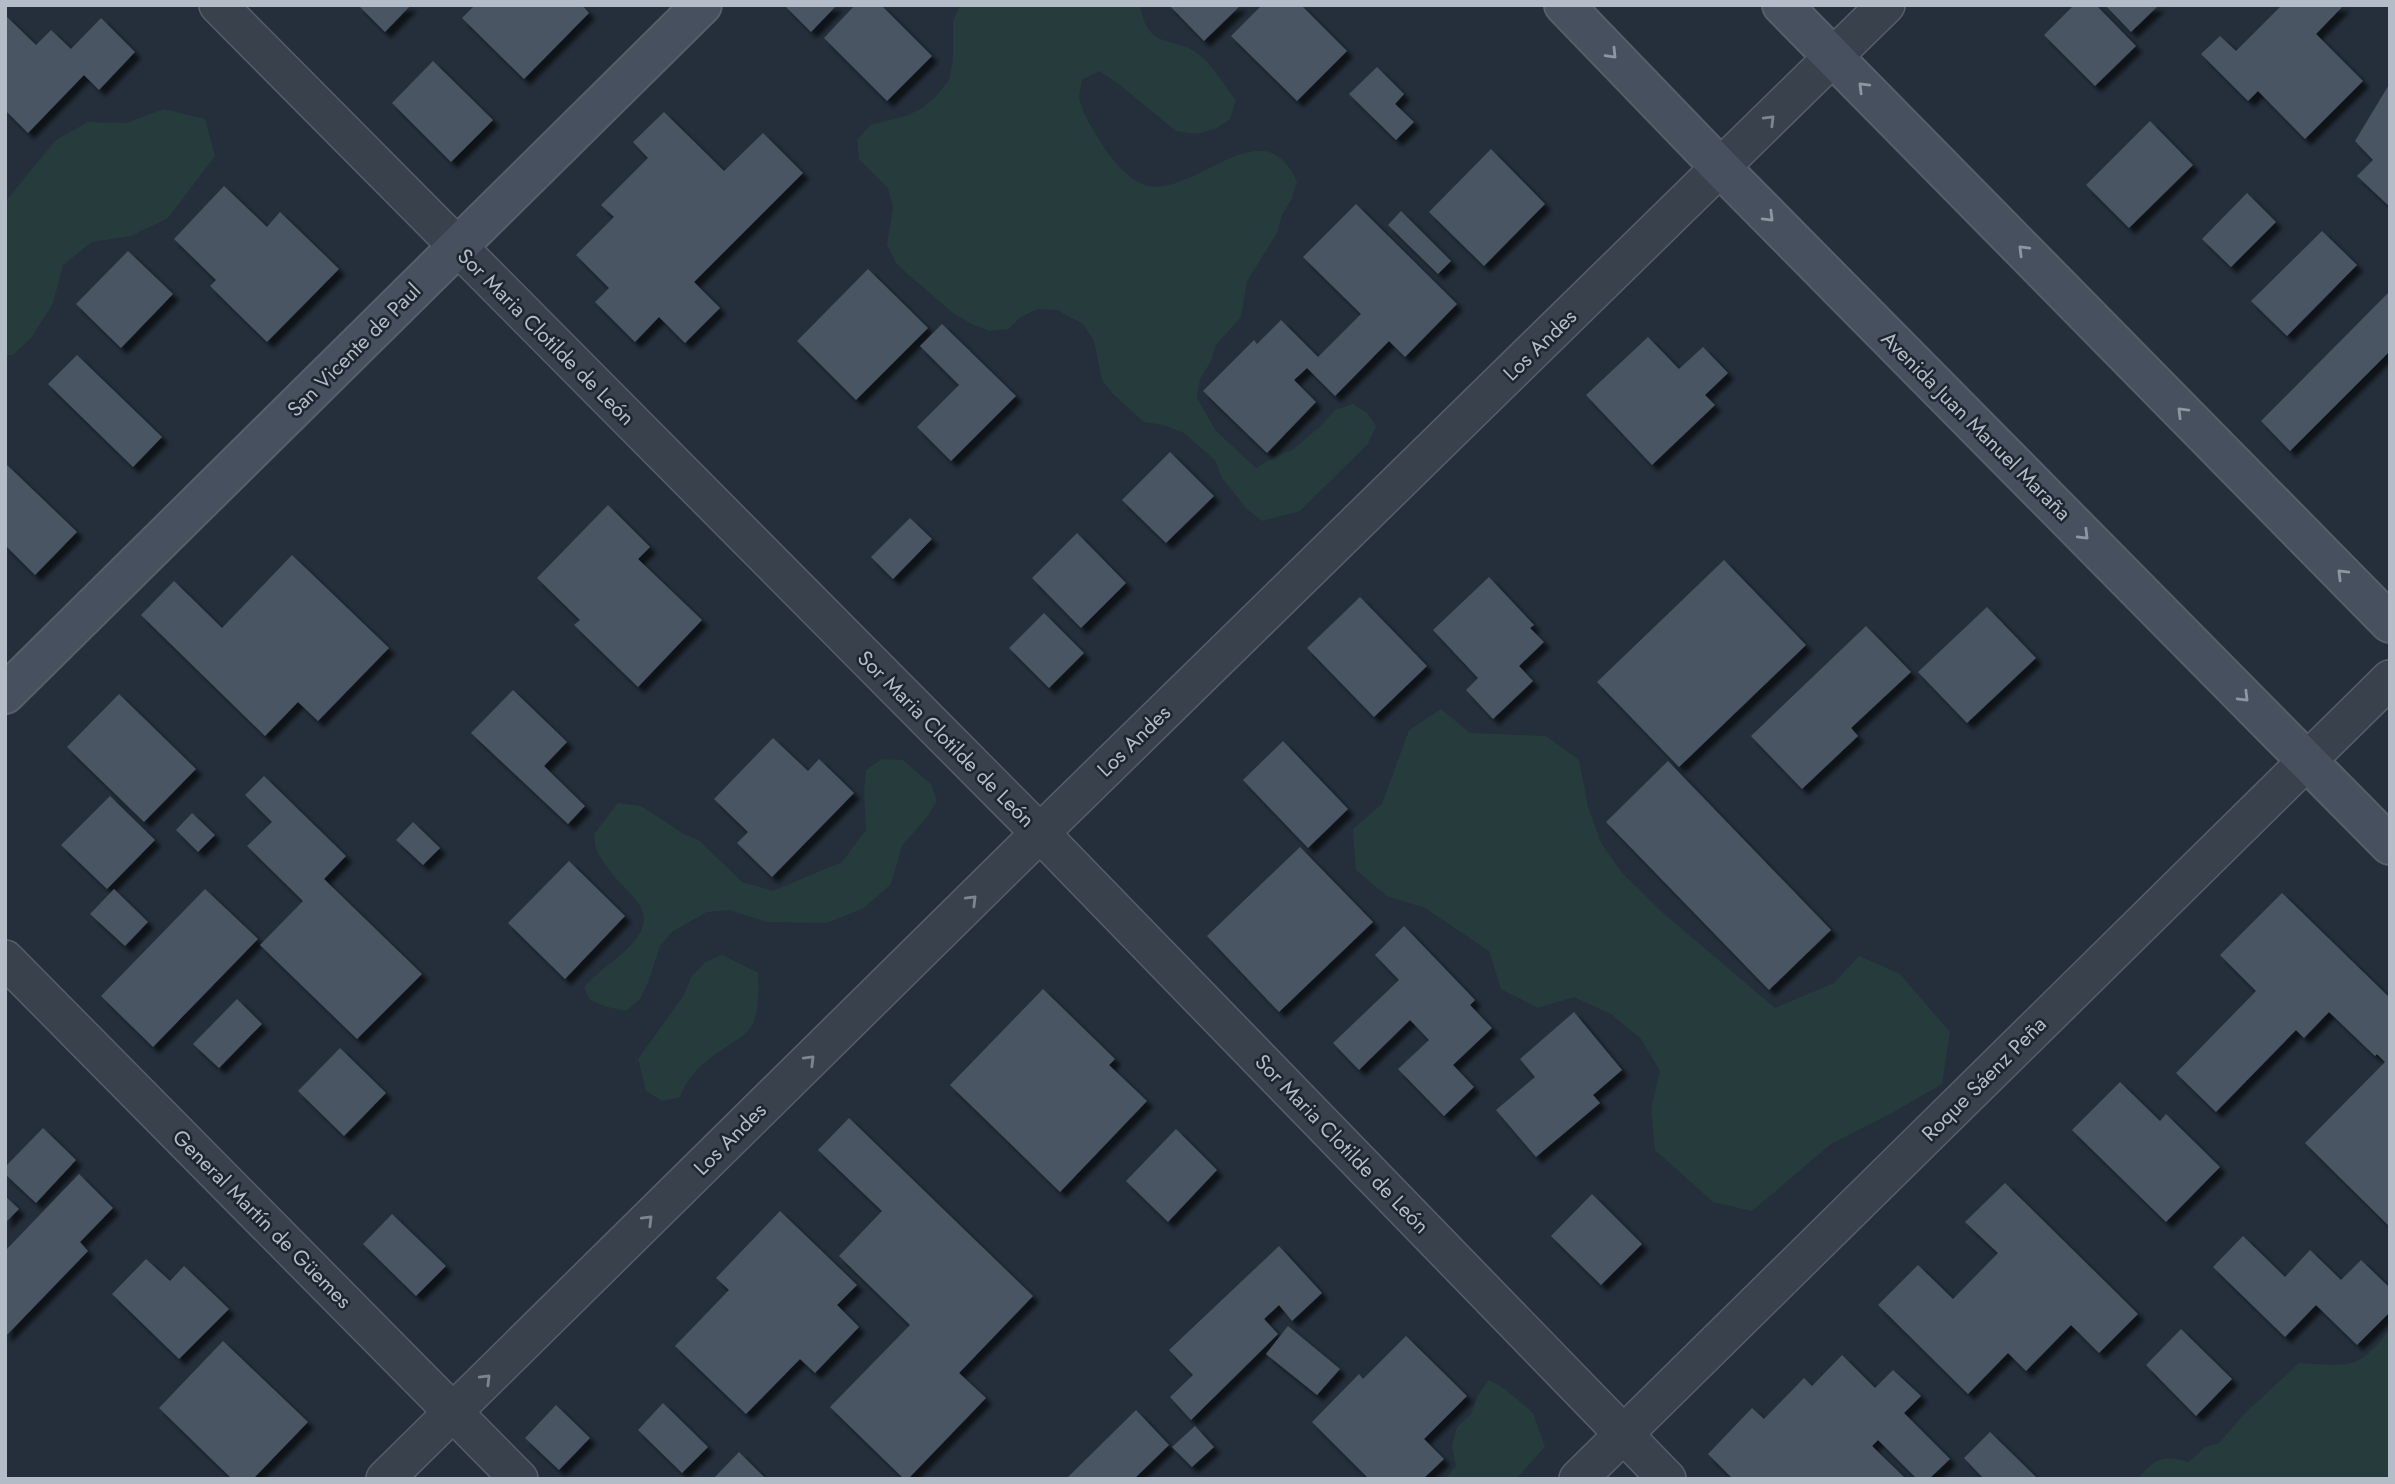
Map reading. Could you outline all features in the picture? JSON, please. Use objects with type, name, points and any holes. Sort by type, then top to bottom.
[{"type":"street","name":"Sor Maria Clotilde de León","points":[[218,5],[1040,833],[1667,1479]]},
{"type":"street","name":"San Vicente de Paul","points":[[5,694],[702,5]]},
{"type":"street","name":"Avenida Juan Manuel Maraña","points":[[1564,5],[1721,168],[2390,845]]},
{"type":"street","points":[[1783,5],[2390,622]]},
{"type":"street","name":"Los Andes","points":[[385,1479],[1886,5]]},
{"type":"street","name":"Roque Sáenz Peña","points":[[1578,1479],[2390,679]]},
{"type":"street","name":"General Martín de Güemes","points":[[5,959],[519,1479]]},
{"type":"green space","points":[[960,5],[1140,5],[1149,30],[1156,37],[1192,50],[1202,57],[1236,100],[1230,119],[1215,129],[1196,134],[1176,131],[1099,71],[1082,80],[1079,99],[1093,129],[1116,163],[1142,184],[1168,185],[1249,152],[1267,152],[1284,161],[1297,182],[1291,200],[1282,215],[1277,233],[1247,281],[1241,317],[1216,345],[1210,363],[1200,379],[1197,398],[1216,431],[1256,468],[1292,450],[1322,425],[1335,410],[1353,404],[1367,413],[1376,426],[1368,444],[1300,511],[1262,521],[1247,509],[1222,478],[1215,460],[1184,433],[1163,425],[1144,422],[1114,395],[1102,380],[1094,341],[1083,324],[1057,310],[1038,309],[1021,317],[1008,329],[989,331],[954,314],[896,263],[887,245],[893,207],[888,188],[859,159],[857,140],[870,125],[906,116],[923,108],[949,80],[953,61],[953,21]]},
{"type":"green space","points":[[164,109],[205,119],[215,156],[168,218],[131,236],[92,242],[63,265],[53,303],[31,338],[13,355],[5,355],[5,202],[56,140],[88,122],[126,123]]},
{"type":"green space","points":[[1441,709],[1470,733],[1546,736],[1579,760],[1588,807],[1601,843],[1622,873],[1662,912],[1775,1008],[1834,983],[1859,956],[1900,974],[1950,1032],[1942,1084],[1831,1144],[1752,1211],[1713,1202],[1655,1150],[1651,1108],[1660,1071],[1641,1039],[1611,1014],[1574,997],[1538,1008],[1501,989],[1489,951],[1425,908],[1387,896],[1356,870],[1353,829],[1382,804],[1409,730]]},
{"type":"green space","points":[[882,759],[903,760],[931,784],[937,801],[902,846],[891,884],[864,908],[827,923],[767,922],[729,910],[707,912],[673,931],[660,946],[640,999],[626,1011],[590,1000],[584,988],[632,943],[644,920],[637,902],[610,871],[596,848],[594,834],[618,803],[641,806],[684,834],[700,841],[742,882],[773,891],[842,862],[866,830],[866,770]]},
{"type":"green space","points":[[722,955],[758,973],[758,1004],[754,1020],[745,1034],[700,1067],[688,1081],[680,1097],[662,1101],[646,1091],[638,1059],[684,995],[691,977],[705,962]]},
{"type":"green space","points":[[2390,1329],[2390,1479],[2138,1479],[2149,1466],[2160,1460],[2189,1462],[2205,1447],[2219,1443],[2244,1414],[2299,1363],[2351,1363],[2370,1352]]},
{"type":"green space","points":[[1489,1380],[1505,1389],[1533,1413],[1545,1447],[1516,1479],[1445,1479],[1456,1466],[1452,1446],[1457,1427],[1471,1414],[1478,1395]]},
{"type":"building","points":[[358,5],[411,5],[385,32]]},
{"type":"building","points":[[475,5],[582,5],[589,13],[524,79],[462,18]]},
{"type":"building","points":[[784,5],[837,5],[811,32]]},
{"type":"building","points":[[855,5],[881,5],[932,56],[887,101],[824,38]]},
{"type":"building","points":[[1169,5],[1241,5],[1204,41]]},
{"type":"building","points":[[1262,5],[1301,5],[1347,51],[1297,101],[1231,36]]},
{"type":"building","points":[[2074,5],[2096,5],[2136,46],[2095,86],[2044,35]]},
{"type":"building","points":[[2105,5],[2159,5],[2131,32]]},
{"type":"building","points":[[2282,5],[2344,5],[2316,34],[2363,81],[2305,139],[2258,91],[2248,101],[2201,54],[2220,36],[2236,51]]},
{"type":"building","points":[[5,15],[36,45],[51,30],[71,49],[101,18],[135,52],[99,90],[84,75],[28,133],[5,110]]},
{"type":"building","points":[[433,61],[493,120],[451,162],[392,103]]},
{"type":"building","points":[[1377,67],[1404,94],[1395,104],[1414,122],[1396,140],[1349,94]]},
{"type":"building","points":[[2390,83],[2390,207],[2357,176],[2373,160],[2355,141]]},
{"type":"building","points":[[664,112],[724,171],[763,133],[803,173],[694,282],[720,308],[685,343],[659,317],[635,342],[595,302],[609,288],[576,255],[614,217],[601,205],[648,158],[633,142]]},
{"type":"building","points":[[2150,121],[2193,165],[2129,228],[2086,185]]},
{"type":"building","points":[[1491,149],[1545,204],[1484,266],[1429,212]]},
{"type":"building","points":[[224,186],[267,227],[280,212],[339,269],[267,342],[210,286],[216,280],[174,239]]},
{"type":"building","points":[[2247,193],[2276,222],[2231,267],[2202,239]]},
{"type":"building","points":[[1356,204],[1457,304],[1405,357],[1389,341],[1335,396],[1307,368],[1294,380],[1316,402],[1267,453],[1203,391],[1254,340],[1257,344],[1281,320],[1318,357],[1361,314],[1303,257]]},
{"type":"building","points":[[1401,211],[1451,261],[1438,274],[1388,225]]},
{"type":"building","points":[[2322,231],[2357,265],[2287,336],[2251,301]]},
{"type":"building","points":[[128,251],[173,294],[121,348],[76,304]]},
{"type":"building","points":[[868,269],[928,328],[856,400],[797,341]]},
{"type":"building","points":[[2390,291],[2390,351],[2290,451],[2261,421]]},
{"type":"building","points":[[942,324],[1016,396],[951,461],[917,427],[959,385],[920,346]]},
{"type":"building","points":[[1648,337],[1679,369],[1703,347],[1728,373],[1705,395],[1715,405],[1652,465],[1586,395]]},
{"type":"building","points":[[77,355],[162,437],[133,467],[48,384]]},
{"type":"building","points":[[1170,452],[1214,496],[1166,543],[1122,500]]},
{"type":"building","points":[[5,463],[77,532],[35,575],[5,545]]},
{"type":"building","points":[[608,505],[650,547],[638,559],[702,620],[638,687],[574,625],[580,620],[537,578]]},
{"type":"building","points":[[910,518],[932,539],[893,579],[871,557]]},
{"type":"building","points":[[1077,533],[1126,583],[1081,628],[1032,578]]},
{"type":"building","points":[[292,555],[389,648],[318,721],[298,702],[265,736],[141,615],[174,581],[222,628]]},
{"type":"building","points":[[1724,560],[1806,645],[1679,767],[1597,682]]},
{"type":"building","points":[[1489,577],[1534,625],[1530,628],[1544,642],[1519,666],[1533,681],[1493,719],[1466,690],[1478,678],[1433,630]]},
{"type":"building","points":[[1360,597],[1427,666],[1374,717],[1307,648]]},
{"type":"building","points":[[1987,607],[2036,658],[1967,723],[1918,672]]},
{"type":"building","points":[[1044,613],[1084,653],[1049,688],[1009,648]]},
{"type":"building","points":[[1866,626],[1911,672],[1851,728],[1858,736],[1802,789],[1751,736]]},
{"type":"building","points":[[513,690],[567,742],[544,766],[585,806],[568,824],[471,733]]},
{"type":"building","points":[[119,694],[196,769],[144,822],[67,747]]},
{"type":"building","points":[[773,738],[808,771],[819,759],[854,793],[772,877],[737,843],[748,832],[714,799]]},
{"type":"building","points":[[1283,741],[1348,809],[1308,848],[1243,780]]},
{"type":"building","points":[[1668,761],[1831,930],[1769,990],[1606,822]]},
{"type":"building","points":[[264,776],[346,856],[324,879],[422,974],[357,1039],[260,945],[303,901],[247,846],[272,822],[245,795]]},
{"type":"building","points":[[110,796],[155,840],[107,889],[61,845]]},
{"type":"building","points":[[192,813],[215,835],[198,852],[176,830]]},
{"type":"building","points":[[413,822],[440,848],[423,865],[396,840]]},
{"type":"building","points":[[1300,847],[1373,922],[1279,1012],[1207,936]]},
{"type":"building","points":[[569,861],[625,916],[565,979],[508,923]]},
{"type":"building","points":[[114,889],[148,922],[125,946],[90,914]]},
{"type":"building","points":[[205,889],[258,939],[153,1047],[101,996]]},
{"type":"building","points":[[2282,893],[2390,998],[2390,1227],[2305,1143],[2385,1062],[2377,1054],[2375,1056],[2329,1012],[2304,1038],[2296,1030],[2216,1112],[2176,1073],[2256,991],[2220,955]]},
{"type":"building","points":[[1404,926],[1475,1000],[1470,1005],[1492,1028],[1453,1065],[1474,1087],[1444,1116],[1398,1069],[1429,1040],[1410,1020],[1359,1070],[1333,1043],[1399,980],[1375,955]]},
{"type":"building","points":[[1043,989],[1115,1059],[1109,1065],[1147,1101],[1060,1192],[950,1085]]},
{"type":"building","points":[[237,999],[262,1024],[219,1068],[193,1044]]},
{"type":"building","points":[[1574,1012],[1622,1070],[1593,1095],[1600,1103],[1536,1157],[1496,1110],[1535,1077],[1520,1059]]},
{"type":"building","points":[[340,1048],[386,1093],[344,1136],[298,1091]]},
{"type":"building","points":[[2120,1082],[2160,1121],[2166,1114],[2220,1167],[2166,1222],[2072,1130]]},
{"type":"building","points":[[849,1118],[1033,1296],[959,1373],[986,1398],[908,1479],[904,1479],[830,1407],[910,1325],[839,1256],[882,1211],[818,1150]]},
{"type":"building","points":[[43,1128],[76,1160],[36,1203],[5,1174],[5,1167]]},
{"type":"building","points":[[1176,1129],[1217,1170],[1168,1222],[1126,1181]]},
{"type":"building","points":[[79,1174],[113,1208],[80,1242],[88,1251],[5,1337],[5,1251]]},
{"type":"building","points":[[2005,1183],[2138,1314],[2099,1353],[2071,1325],[2026,1371],[2008,1353],[1968,1394],[1878,1305],[1918,1265],[1953,1299],[1998,1253],[1965,1222]]},
{"type":"building","points":[[1592,1194],[1642,1244],[1601,1285],[1551,1236]]},
{"type":"building","points":[[5,1196],[19,1209],[5,1223]]},
{"type":"building","points":[[780,1211],[857,1285],[837,1305],[859,1327],[815,1373],[800,1359],[746,1414],[675,1346],[729,1290],[716,1278]]},
{"type":"building","points":[[392,1214],[446,1266],[416,1296],[363,1244]]},
{"type":"building","points":[[2243,1236],[2285,1277],[2310,1250],[2341,1280],[2361,1260],[2390,1288],[2390,1312],[2357,1345],[2316,1305],[2285,1337],[2213,1267]]},
{"type":"building","points":[[1279,1246],[1322,1293],[1292,1321],[1279,1305],[1264,1319],[1278,1334],[1191,1420],[1170,1397],[1193,1375],[1169,1350]]},
{"type":"building","points":[[146,1259],[170,1281],[184,1266],[229,1309],[179,1359],[112,1294]]},
{"type":"building","points":[[1288,1326],[1340,1369],[1317,1395],[1266,1354]]},
{"type":"building","points":[[2181,1329],[2232,1379],[2196,1416],[2146,1365]]},
{"type":"building","points":[[1406,1336],[1467,1396],[1424,1439],[1444,1459],[1423,1479],[1369,1479],[1312,1422],[1359,1374],[1363,1379]]},
{"type":"building","points":[[223,1341],[308,1422],[253,1479],[232,1479],[159,1408]]},
{"type":"building","points":[[1842,1355],[1875,1388],[1893,1370],[1921,1396],[1904,1413],[1950,1459],[1929,1479],[1917,1479],[1878,1440],[1872,1446],[1906,1479],[1733,1479],[1708,1454],[1752,1408],[1764,1419],[1804,1378],[1812,1386]]},
{"type":"building","points":[[663,1403],[708,1447],[682,1473],[638,1430]]},
{"type":"building","points":[[556,1405],[590,1438],[559,1470],[525,1438]]},
{"type":"building","points":[[1136,1410],[1169,1445],[1134,1479],[1066,1479]]},
{"type":"building","points":[[1195,1426],[1214,1447],[1192,1467],[1172,1447]]},
{"type":"building","points":[[1990,1432],[2038,1479],[1984,1479],[1964,1458]]},
{"type":"building","points":[[739,1452],[766,1479],[713,1479]]}]
